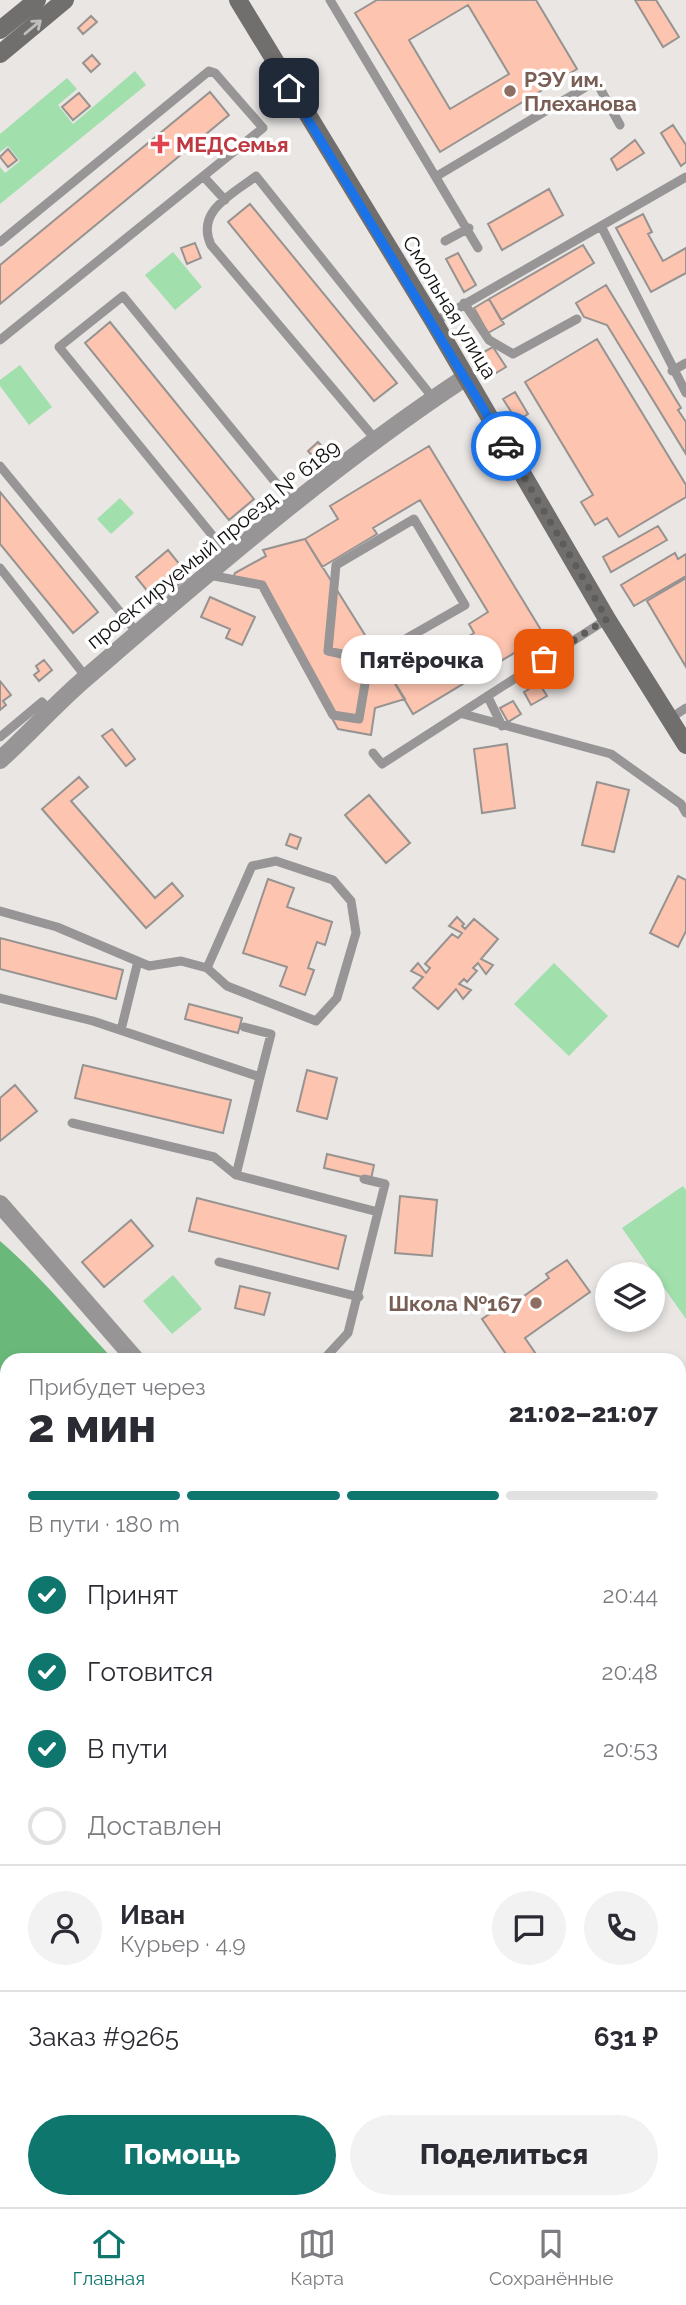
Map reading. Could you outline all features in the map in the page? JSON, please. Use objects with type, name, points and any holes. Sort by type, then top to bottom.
[{"type":"street","points":[[0,30],[37,0]]},
{"type":"street","points":[[0,54],[65,0]]},
{"type":"street","name":"Смольная улица","points":[[238,0],[434,322],[607,619],[685,742]]},
{"type":"street","name":"проектируемый проезд № 6189","points":[[0,760],[86,677],[230,557],[376,439],[466,377]]},
{"type":"street","points":[[0,1204],[130,1353]]},
{"type":"lane","points":[[330,0],[478,248]]},
{"type":"lane","points":[[0,242],[209,71],[215,73],[263,128],[0,340]]},
{"type":"lane","points":[[437,176],[596,81],[620,125]]},
{"type":"lane","points":[[376,439],[211,244],[205,232],[209,213],[256,176],[433,398]]},
{"type":"lane","points":[[204,177],[225,200]]},
{"type":"lane","points":[[434,322],[686,177]]},
{"type":"lane","points":[[601,226],[672,371],[686,393]]},
{"type":"lane","points":[[444,241],[468,228]]},
{"type":"lane","points":[[230,557],[59,347],[123,296],[294,505]]},
{"type":"lane","points":[[464,303],[489,340],[513,354],[576,319]]},
{"type":"lane","points":[[672,371],[686,363]]},
{"type":"lane","points":[[0,466],[139,635]]},
{"type":"lane","points":[[414,519],[465,606],[369,660],[328,651],[336,565],[414,519]]},
{"type":"lane","points":[[0,568],[86,677]]},
{"type":"lane","points":[[209,575],[262,585],[333,715],[359,719],[369,660]]},
{"type":"lane","points":[[373,753],[382,764],[607,619]]},
{"type":"lane","points":[[488,697],[502,726]]},
{"type":"lane","points":[[0,737],[42,702],[52,712]]},
{"type":"lane","points":[[669,719],[686,708]]},
{"type":"lane","points":[[463,714],[611,754],[681,804],[686,813]]},
{"type":"lane","points":[[0,911],[57,927],[149,966],[181,961],[206,968],[228,986],[316,1021],[337,998],[356,933],[351,901],[333,880],[276,861],[253,866],[206,968]]},
{"type":"lane","points":[[121,1030],[138,961]]},
{"type":"lane","points":[[0,998],[121,1030],[260,1077]]},
{"type":"lane","points":[[236,1175],[271,1034],[244,1027]]},
{"type":"lane","points":[[72,1123],[214,1157],[236,1175],[378,1212]]},
{"type":"lane","points":[[329,1353],[348,1333],[359,1297],[384,1184],[364,1179]]},
{"type":"lane","points":[[219,1262],[359,1297]]},
{"type":"green space","points":[[135,71],[146,85],[0,204],[0,167],[5,173],[20,161],[8,146],[0,152],[0,134],[67,78],[77,89],[58,105],[73,124]]},
{"type":"green space","points":[[173,252],[202,287],[175,310],[145,275]]},
{"type":"green space","points":[[20,365],[52,407],[29,425],[0,386],[0,380]]},
{"type":"green space","points":[[120,498],[134,513],[111,534],[97,519]]},
{"type":"green space","points":[[554,963],[608,1016],[569,1056],[514,1004]]},
{"type":"green space","points":[[683,1186],[686,1190],[686,1319],[665,1289],[665,1262],[646,1262],[622,1228]]},
{"type":"green space","points":[[0,1241],[45,1284],[108,1353],[0,1353]]},
{"type":"green space","points":[[173,1275],[202,1309],[172,1334],[143,1301]]},
{"type":"building","name":"РЭУ им. Плеханова","points":[[377,0],[536,0],[577,69],[440,152],[355,13]],"holes":[[[468,5],[509,74],[450,109],[409,40]]]},
{"type":"building","points":[[635,0],[656,0],[679,37],[663,47]]},
{"type":"building","points":[[91,16],[97,22],[83,34],[78,28]]},
{"type":"building","points":[[92,55],[100,64],[91,72],[83,63]]},
{"type":"building","points":[[210,92],[229,115],[0,304],[0,265]]},
{"type":"building","points":[[79,93],[90,106],[73,120],[62,107]]},
{"type":"building","points":[[673,125],[686,145],[686,162],[681,166],[661,133]]},
{"type":"building","points":[[635,140],[644,153],[617,170],[611,159]]},
{"type":"building","points":[[8,149],[17,160],[8,167],[0,157]]},
{"type":"building","points":[[549,189],[563,215],[502,250],[488,224]]},
{"type":"building","points":[[250,204],[397,383],[374,401],[228,222]]},
{"type":"building","points":[[643,214],[652,232],[648,234],[663,261],[686,248],[686,273],[651,292],[616,228]]},
{"type":"building","points":[[195,243],[201,258],[187,264],[181,248]]},
{"type":"building","points":[[583,245],[594,263],[501,320],[489,299]]},
{"type":"building","points":[[458,253],[476,285],[464,292],[446,259]]},
{"type":"building","points":[[606,285],[681,408],[678,410],[686,422],[686,454],[607,325],[584,317],[576,303]]},
{"type":"building","points":[[489,299],[504,324],[488,333],[474,308]]},
{"type":"building","points":[[110,322],[254,499],[229,520],[85,343]]},
{"type":"building","points":[[597,339],[686,485],[686,497],[619,537],[607,518],[595,525],[581,502],[593,495],[525,382]]},
{"type":"building","points":[[493,347],[506,367],[491,376],[478,355]]},
{"type":"building","points":[[515,392],[528,414],[517,421],[503,399]]},
{"type":"building","points":[[318,442],[326,451],[316,460],[308,451]]},
{"type":"building","points":[[429,446],[544,635],[413,714],[394,682],[474,633],[469,624],[488,612],[420,500],[373,528],[377,534],[322,567],[305,539],[338,519],[330,506]]},
{"type":"building","points":[[0,492],[98,612],[73,633],[0,544]]},
{"type":"building","points":[[658,526],[667,540],[611,572],[603,557]]},
{"type":"building","points":[[305,539],[405,699],[375,708],[371,735],[338,729],[260,587],[232,581],[235,573],[266,556],[263,550]]},
{"type":"building","points":[[168,550],[189,576],[157,603],[136,577]]},
{"type":"building","points":[[675,553],[678,559],[686,554],[686,576],[634,606],[621,585]]},
{"type":"building","points":[[686,578],[686,667],[647,601]]},
{"type":"building","points":[[210,597],[255,617],[242,645],[226,638],[230,629],[201,617]]},
{"type":"building","points":[[44,660],[52,670],[39,681],[34,675],[39,671],[36,666]]},
{"type":"building","points":[[0,681],[11,695],[3,701],[6,705],[0,710]]},
{"type":"building","points":[[539,683],[547,696],[531,705],[524,692]]},
{"type":"building","points":[[513,701],[521,714],[508,722],[500,708]]},
{"type":"building","points":[[112,729],[135,759],[126,766],[102,736]]},
{"type":"building","points":[[507,744],[515,808],[482,813],[474,749]]},
{"type":"building","points":[[79,777],[88,787],[71,801],[155,898],[172,883],[183,896],[146,928],[42,809]]},
{"type":"building","points":[[597,782],[629,790],[614,852],[582,845]]},
{"type":"building","points":[[369,795],[410,843],[386,863],[345,815]]},
{"type":"building","points":[[290,834],[301,838],[297,849],[286,845]]},
{"type":"building","points":[[678,876],[686,880],[686,931],[678,947],[650,933]]},
{"type":"building","points":[[268,879],[294,888],[287,907],[332,922],[325,945],[317,942],[308,968],[314,970],[305,995],[280,986],[287,967],[243,953]]},
{"type":"building","points":[[457,917],[465,929],[474,919],[498,939],[481,959],[493,965],[486,974],[478,963],[473,968],[477,971],[467,982],[464,979],[459,984],[471,990],[463,999],[456,989],[438,1009],[413,988],[423,977],[411,971],[418,963],[426,973],[430,968],[425,964],[452,934],[458,938],[462,933],[449,926]]},
{"type":"building","points":[[0,938],[123,970],[116,999],[0,969]]},
{"type":"building","points":[[189,1004],[242,1018],[238,1033],[185,1019]]},
{"type":"building","points":[[83,1065],[231,1100],[223,1133],[75,1098]]},
{"type":"building","points":[[307,1070],[337,1078],[327,1119],[297,1111]]},
{"type":"building","points":[[15,1085],[37,1111],[0,1141],[0,1098]]},
{"type":"building","points":[[327,1154],[374,1165],[371,1179],[324,1168]]},
{"type":"building","points":[[400,1196],[437,1200],[432,1256],[395,1253]]},
{"type":"building","points":[[197,1198],[346,1236],[338,1269],[189,1231]]},
{"type":"building","points":[[131,1220],[153,1246],[104,1287],[82,1262]]},
{"type":"building","points":[[567,1260],[590,1292],[525,1338],[535,1353],[505,1353],[482,1319],[503,1305],[506,1309],[549,1278],[546,1274]]},
{"type":"building","points":[[240,1286],[270,1293],[264,1315],[235,1308]]},
{"type":"way so far","points":[[506,446],[607,619],[544,659]]},
{"type":"place","name":"РЭУ им. Плеханова","points":[[510,91]]},
{"type":"place","name":"МЕДСемья","points":[[160,144]]},
{"type":"place","name":"Пятёрочка","points":[[544,659]]},
{"type":"place","name":"Школа №167","points":[[536,1303]]},
{"type":"route","points":[[289,88],[421,300],[506,446]]}]
